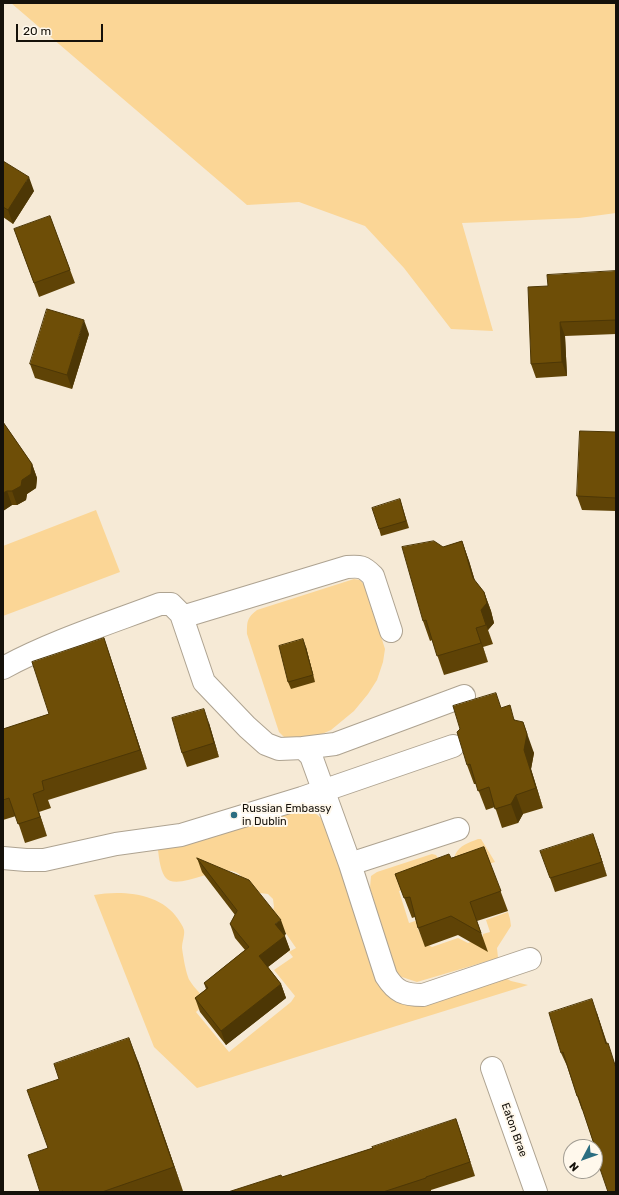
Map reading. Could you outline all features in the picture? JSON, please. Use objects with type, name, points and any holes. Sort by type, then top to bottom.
[{"type":"street","points":[[182,617],[347,567],[360,566],[367,570],[372,576],[391,631]]},
{"type":"street","points":[[3,668],[22,658],[86,632],[160,604],[171,604],[182,617],[204,682],[247,727],[266,744],[279,750],[335,744],[464,696]]},
{"type":"street","points":[[3,858],[44,860],[116,844],[181,835],[302,798],[453,746]]},
{"type":"street","points":[[303,748],[311,756],[350,864],[386,976],[393,986],[402,992],[413,995],[423,994],[530,959]]},
{"type":"street","points":[[350,864],[458,829]]},
{"type":"street","name":"Eaton Brae","points":[[492,1068],[536,1192]]},
{"type":"shaded area","points":[[11,3],[616,3],[616,213],[579,218],[462,223],[493,331],[451,329],[404,268],[365,226],[299,202],[247,205]]},
{"type":"shaded area","points":[[96,510],[120,572],[3,616],[3,546]]},
{"type":"shaded area","points":[[354,579],[360,580],[365,586],[385,649],[383,662],[377,680],[354,711],[331,730],[315,737],[295,741],[285,738],[279,732],[247,634],[248,620],[257,610]]},
{"type":"shaded area","points":[[297,809],[313,812],[326,822],[387,991],[505,978],[528,985],[197,1088],[154,1047],[94,895],[117,893],[140,895],[162,904],[171,910],[180,921],[184,930],[182,948],[189,978],[194,986],[208,1001],[196,1012],[229,1052],[291,1002],[295,996],[274,970],[293,957],[289,952],[296,948],[272,913],[274,907],[273,899],[268,894],[260,893],[240,880],[241,876],[234,872],[224,871],[191,879],[171,881],[165,877],[163,873],[160,865],[157,844]]},
{"type":"shaded area","points":[[478,839],[481,839],[495,862],[399,891],[409,923],[418,920],[420,926],[417,927],[424,943],[432,947],[458,938],[468,943],[483,937],[483,934],[490,932],[486,920],[508,912],[511,926],[497,948],[498,958],[417,982],[399,976],[394,966],[370,888],[371,876],[377,872],[432,854],[436,855],[444,867],[459,868],[455,855],[459,849]]},
{"type":"building","points":[[3,161],[29,177],[8,210],[3,207]]},
{"type":"building","points":[[50,216],[70,270],[34,283],[14,229]]},
{"type":"building","points":[[616,271],[616,320],[560,322],[562,362],[531,364],[528,287],[548,286],[547,275]]},
{"type":"building","points":[[47,309],[84,320],[67,375],[30,364]]},
{"type":"building","points":[[3,422],[32,464],[31,474],[22,480],[21,486],[12,491],[3,493]]},
{"type":"building","points":[[580,431],[616,432],[616,498],[577,496]]},
{"type":"building","points":[[400,499],[406,521],[379,529],[372,508]]},
{"type":"building","points":[[434,541],[443,547],[462,541],[473,578],[484,592],[487,603],[481,610],[486,625],[476,628],[481,643],[437,656],[426,620],[423,621],[402,547]]},
{"type":"building","points":[[104,638],[140,750],[42,781],[44,790],[33,794],[40,817],[18,824],[9,798],[3,800],[3,729],[49,714],[32,662]]},
{"type":"building","points":[[303,639],[313,675],[288,682],[279,646]]},
{"type":"building","points":[[496,693],[501,708],[510,705],[514,720],[523,722],[527,734],[524,750],[536,788],[516,795],[511,804],[495,809],[489,787],[478,791],[470,764],[467,765],[457,732],[460,729],[453,706]]},
{"type":"building","points":[[204,709],[214,743],[182,753],[172,718]]},
{"type":"building","points":[[593,834],[602,862],[550,878],[540,851]]},
{"type":"building","points":[[484,847],[501,891],[470,902],[481,933],[451,916],[418,928],[410,897],[404,898],[395,874],[449,854],[451,858]]},
{"type":"building","points":[[197,858],[249,880],[281,920],[275,924],[285,936],[259,956],[281,984],[221,1031],[195,998],[208,988],[204,983],[249,947],[230,924],[237,911]]},
{"type":"building","points":[[592,999],[606,1044],[608,1043],[616,1068],[616,1192],[608,1192],[603,1177],[603,1139],[592,1139],[563,1052],[561,1053],[549,1013]]},
{"type":"building","points":[[129,1038],[174,1167],[102,1192],[40,1192],[28,1155],[48,1148],[27,1090],[59,1079],[54,1064]]},
{"type":"building","points":[[456,1119],[470,1162],[383,1192],[228,1192],[281,1175],[282,1177],[373,1148],[372,1147]]},
{"type":"place","name":"Russian Embassy in Dublin","points":[[234,815]]}]
